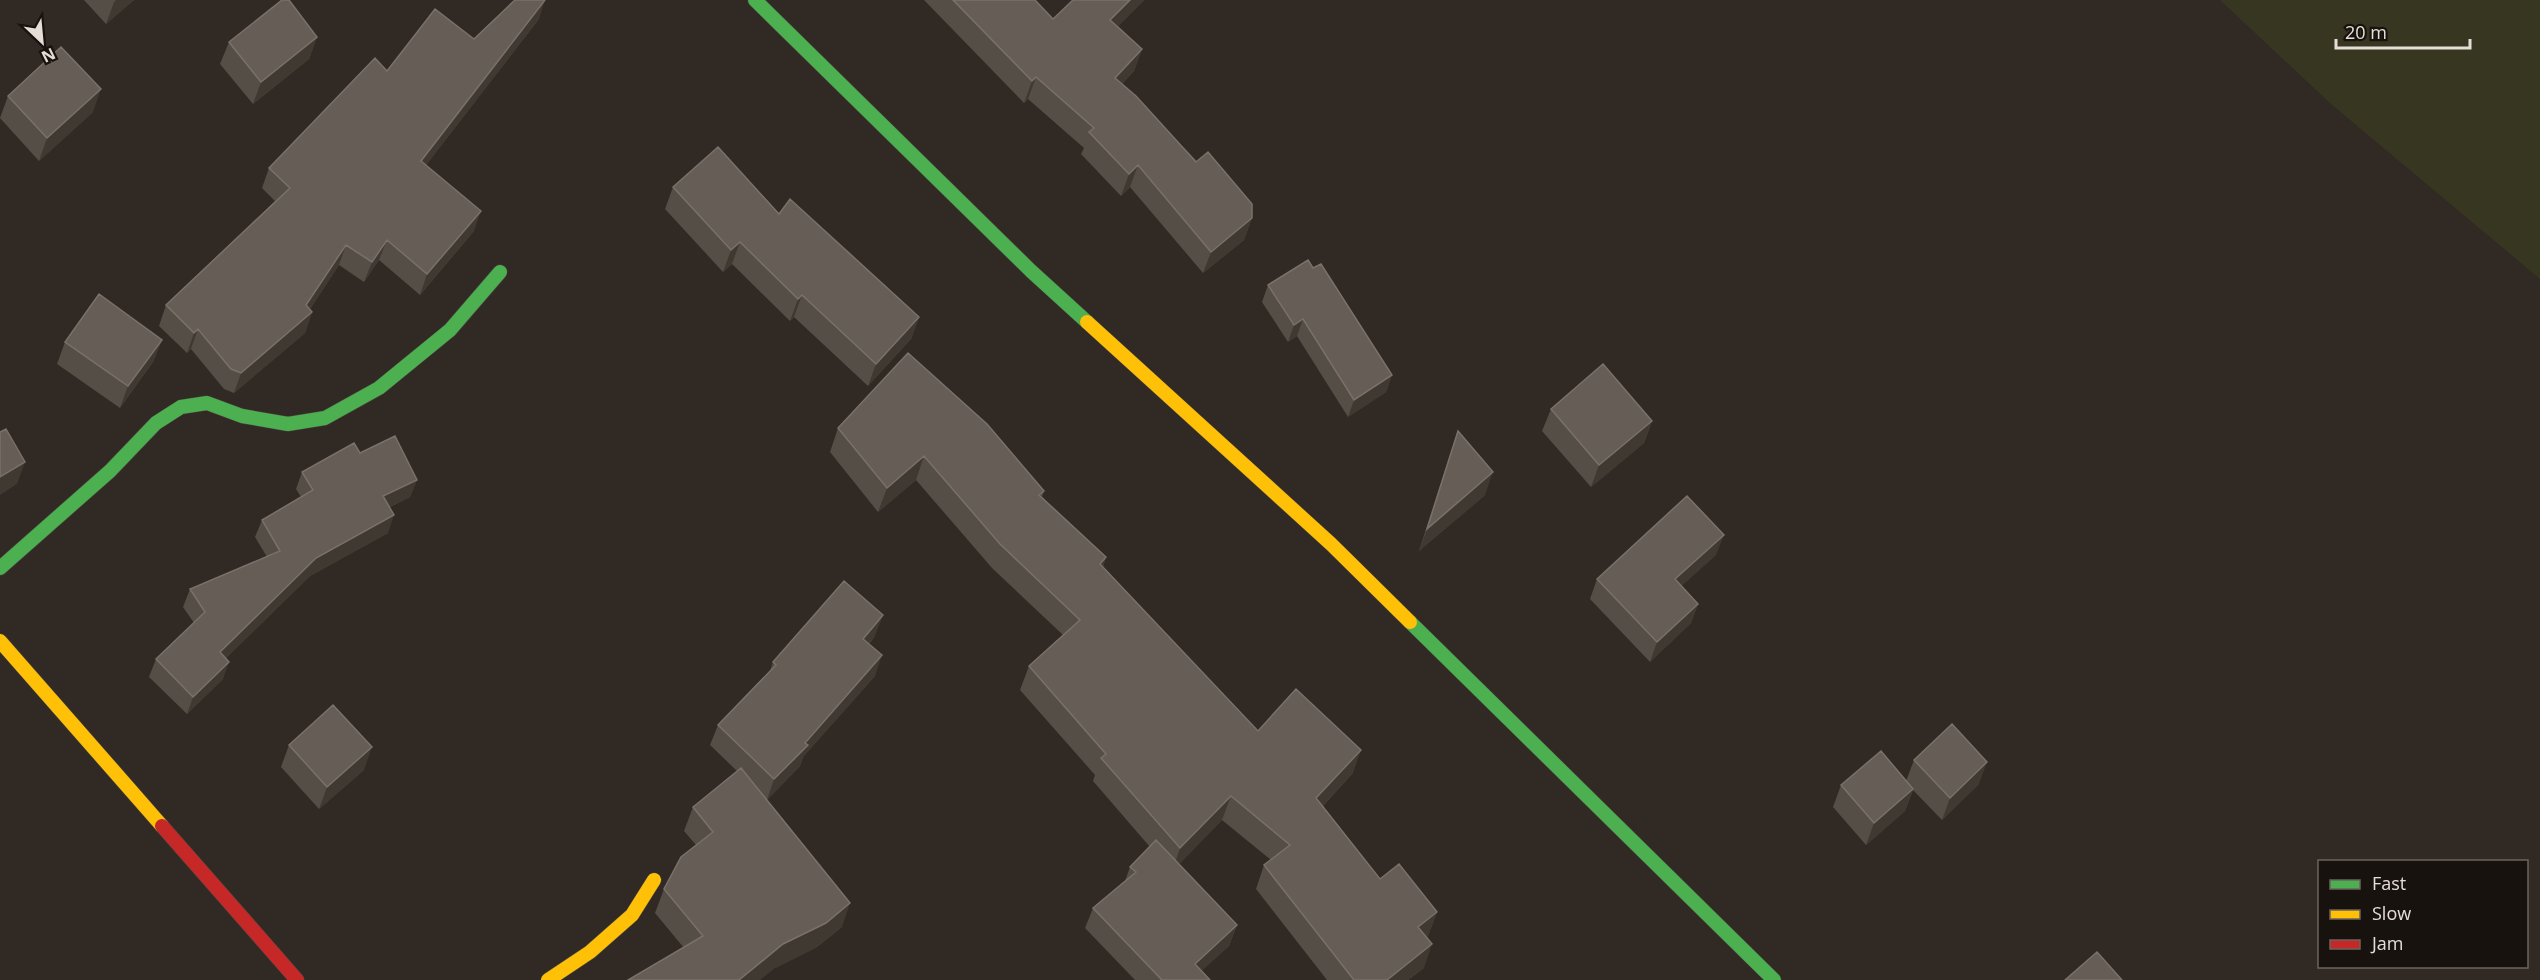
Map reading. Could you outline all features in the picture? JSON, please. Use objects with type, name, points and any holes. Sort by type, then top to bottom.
[{"type":"main road","points":[[755,0],[1031,271],[1331,544],[1774,980]]},
{"type":"main road","points":[[0,568],[110,471],[156,423],[180,407],[207,403],[242,416],[288,424],[325,418],[379,388],[450,330],[500,272]]},
{"type":"main road","points":[[0,641],[297,980]]},
{"type":"main road","points":[[548,980],[590,952],[632,915],[654,880]]},
{"type":"shaded area","points":[[2220,0],[2540,0],[2540,279],[2331,104]]},
{"type":"building","points":[[282,0],[289,0],[317,37],[261,82],[229,42]]},
{"type":"building","points":[[515,0],[545,0],[421,161],[481,211],[427,274],[387,240],[372,262],[346,245],[306,305],[312,312],[241,373],[231,369],[198,329],[194,333],[166,305],[290,188],[269,168],[375,58],[387,71],[435,9],[474,39]]},
{"type":"building","points":[[953,0],[1035,0],[1053,19],[1073,0],[1130,0],[1110,20],[1142,49],[1115,78],[1136,96],[1196,162],[1208,152],[1252,204],[1252,218],[1211,252],[1138,165],[1129,174],[1089,132],[1094,128],[1036,77],[1032,81]]},
{"type":"building","points":[[61,47],[101,89],[47,138],[8,96]]},
{"type":"building","points":[[718,147],[779,214],[790,199],[919,317],[876,364],[802,295],[798,299],[740,242],[731,250],[673,187]]},
{"type":"building","points":[[1308,260],[1313,268],[1321,264],[1392,375],[1354,400],[1303,319],[1294,325],[1268,285]]},
{"type":"building","points":[[99,294],[162,340],[128,386],[65,342]]},
{"type":"building","points":[[908,353],[987,424],[1044,491],[1039,495],[1106,557],[1100,564],[1258,731],[1296,689],[1361,750],[1316,798],[1380,879],[1399,864],[1437,912],[1418,927],[1432,944],[1387,980],[1354,980],[1264,865],[1290,845],[1231,796],[1180,848],[1101,758],[1106,754],[1029,666],[1080,620],[1000,544],[924,456],[887,488],[838,428]]},
{"type":"building","points":[[1603,364],[1652,421],[1599,465],[1551,409]]},
{"type":"building","points":[[6,429],[25,462],[0,477],[0,432]]},
{"type":"building","points":[[1458,431],[1493,472],[1427,529]]},
{"type":"building","points":[[395,436],[417,480],[383,496],[394,515],[316,558],[220,652],[229,662],[193,697],[156,659],[205,612],[190,589],[280,551],[262,520],[313,490],[302,472],[354,443],[360,453]]},
{"type":"building","points":[[1687,496],[1724,535],[1675,579],[1698,604],[1657,642],[1597,579]]},
{"type":"building","points":[[844,581],[883,615],[863,639],[882,655],[805,743],[808,745],[774,779],[718,725],[776,665],[773,662]]},
{"type":"building","points":[[333,705],[372,747],[327,787],[289,745]]},
{"type":"building","points":[[1952,724],[1987,762],[1950,798],[1914,760]]},
{"type":"building","points":[[1881,751],[1913,789],[1874,823],[1841,785]]},
{"type":"building","points":[[741,768],[850,903],[826,923],[783,944],[739,980],[628,980],[703,936],[664,889],[681,857],[713,832],[693,807]]},
{"type":"building","points":[[1156,840],[1237,925],[1195,964],[1210,980],[1162,980],[1093,908],[1136,872],[1130,867]]},
{"type":"building","points":[[2097,952],[2122,980],[2065,980]]},
{"type":"traffic: fast","points":[[755,0],[1031,271],[1087,322]]},
{"type":"traffic: fast","points":[[0,568],[110,471],[156,423],[181,407],[207,403],[242,416],[288,424],[325,418],[379,388],[450,330],[500,272]]},
{"type":"traffic: fast","points":[[1410,622],[1774,980]]},
{"type":"traffic: slow","points":[[1087,322],[1331,544],[1410,622]]},
{"type":"traffic: slow","points":[[0,641],[162,826]]},
{"type":"traffic: slow","points":[[548,980],[590,952],[632,915],[654,880]]},
{"type":"traffic: jam","points":[[162,826],[297,980]]}]
